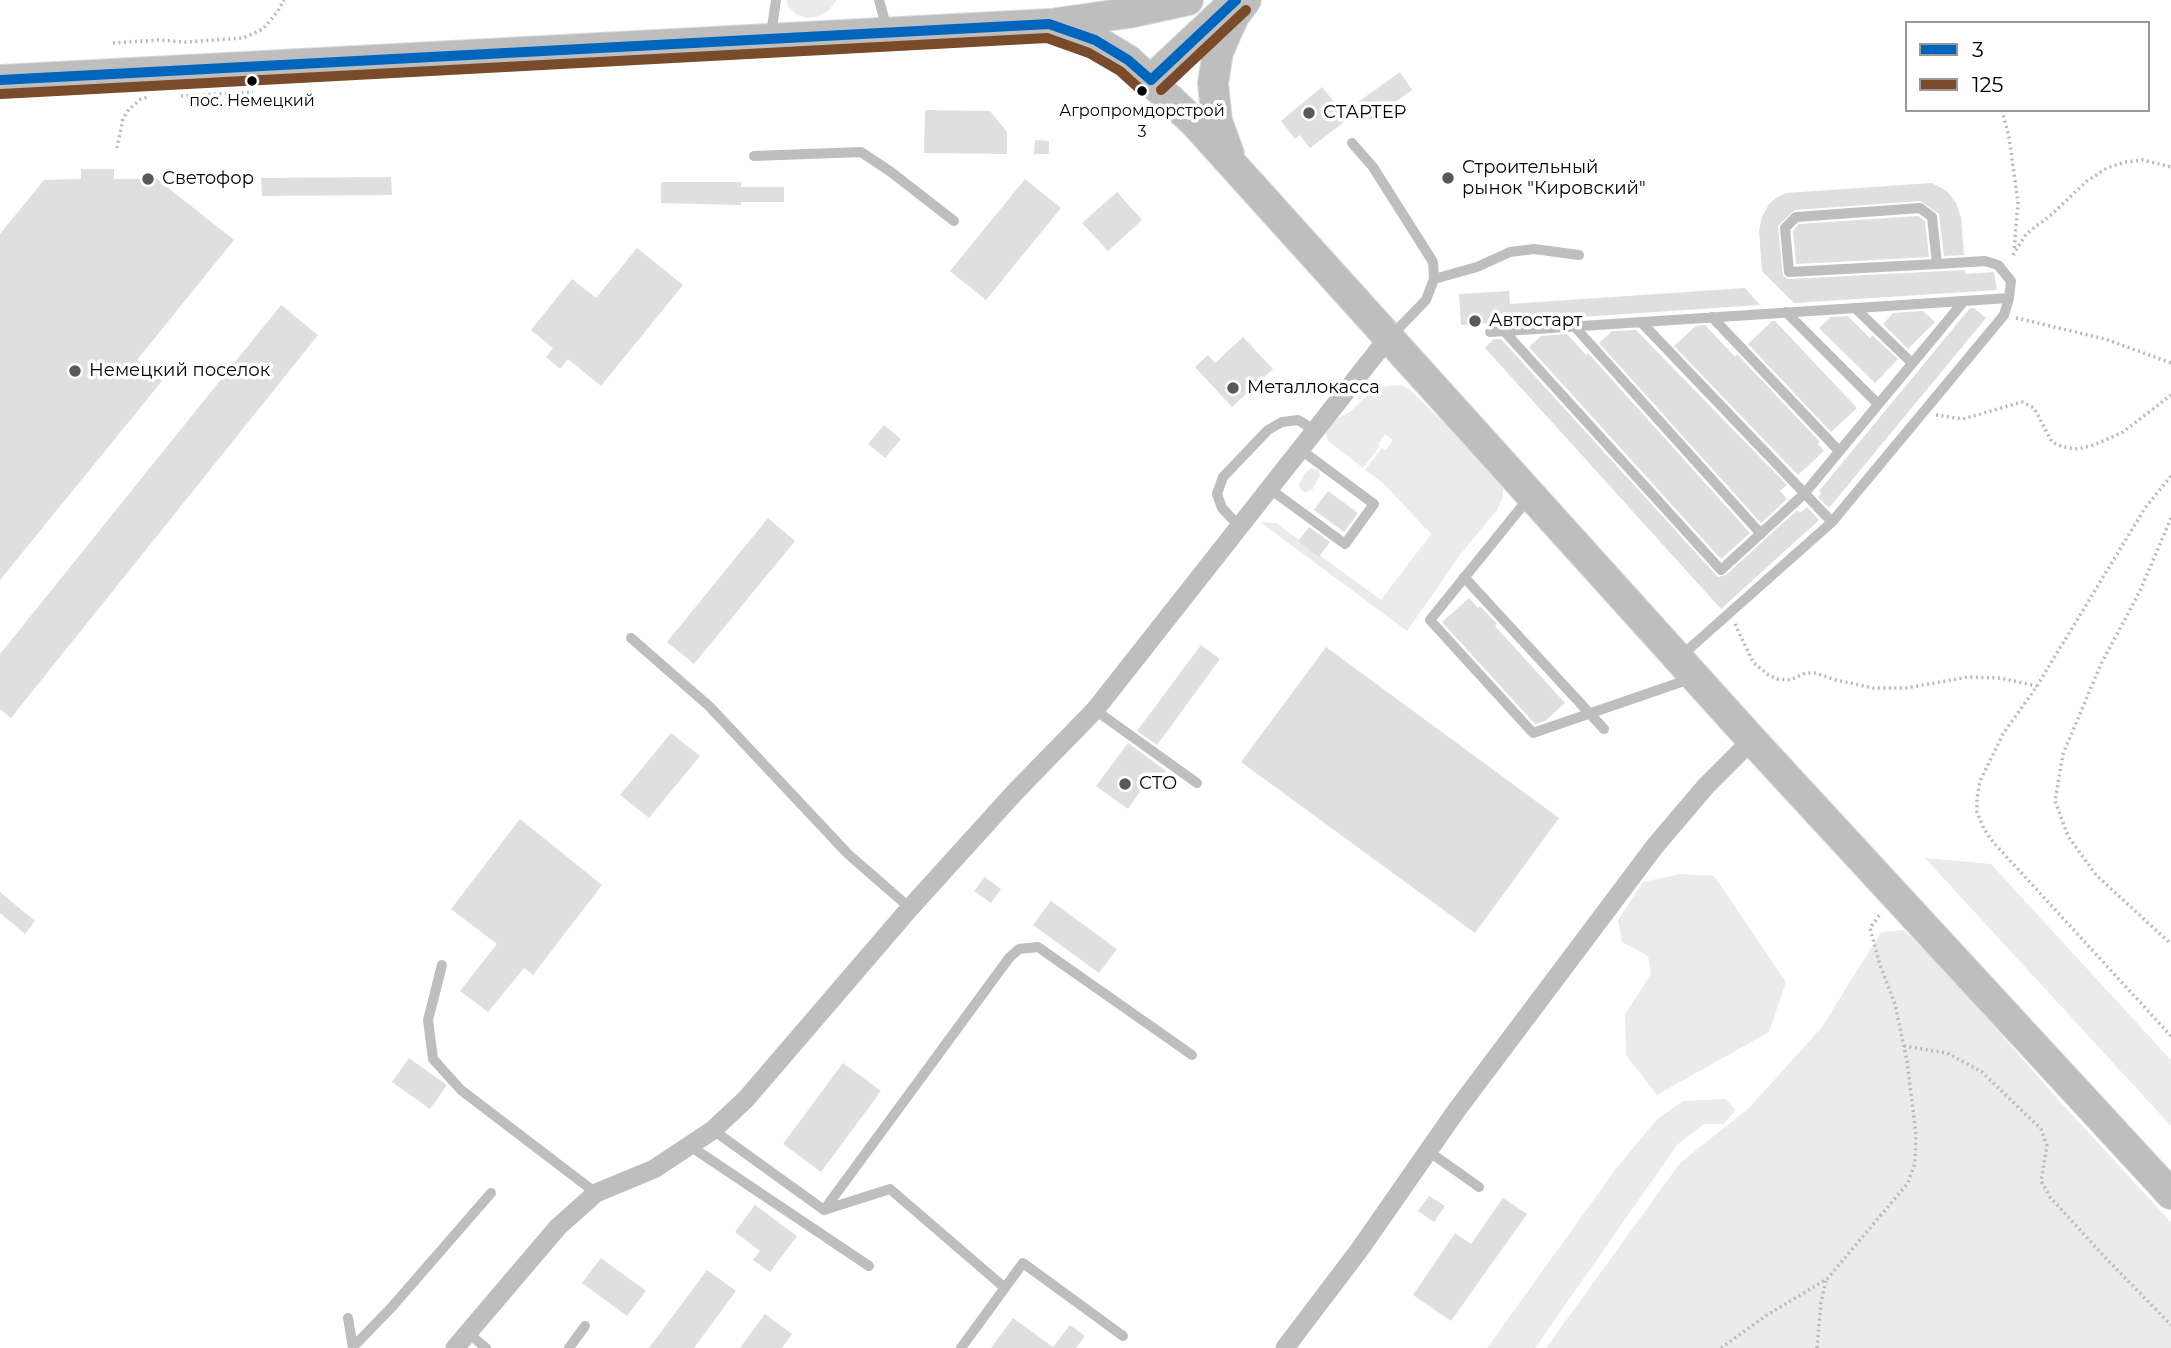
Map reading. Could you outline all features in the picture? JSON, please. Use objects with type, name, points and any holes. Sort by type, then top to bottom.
[{"type":"main road","points":[[0,80],[1049,24],[1128,13],[1188,0]]},
{"type":"main road","points":[[1151,80],[1237,0]]},
{"type":"main road","points":[[1237,170],[1217,121],[1213,82],[1218,52],[1234,16],[1246,0]]},
{"type":"main road","points":[[1049,24],[1096,40],[1128,60],[1194,122],[1752,740],[2171,1194]]},
{"type":"street","points":[[455,1348],[558,1227],[596,1193],[654,1169],[713,1130],[746,1099],[910,908],[1016,791],[1096,710],[1388,338]]},
{"type":"street","points":[[1285,1348],[1655,846],[1706,786],[1752,740]]},
{"type":"lane","points":[[770,39],[776,0]]},
{"type":"lane","points":[[878,0],[888,33]]},
{"type":"lane","points":[[1352,143],[1373,167],[1433,262],[1434,279],[1426,300],[1388,338]]},
{"type":"lane","points":[[754,156],[861,152],[954,221]]},
{"type":"lane","points":[[1531,495],[1430,620],[1533,733],[1590,714],[1688,667],[1730,614],[1832,522],[2004,315],[2011,281],[1998,265],[1985,261],[1937,264],[1789,272],[1785,228],[1796,217],[1920,208],[1932,217],[1937,264]]},
{"type":"lane","points":[[1434,279],[1477,267],[1510,252],[1534,249],[1578,254]]},
{"type":"lane","points":[[1490,332],[2009,298]]},
{"type":"lane","points":[[1504,331],[1721,570],[1804,494],[1964,301]]},
{"type":"lane","points":[[1855,308],[1912,363]]},
{"type":"lane","points":[[1786,313],[1878,404]]},
{"type":"lane","points":[[1712,317],[1839,451]]},
{"type":"lane","points":[[1641,322],[1832,522]]},
{"type":"lane","points":[[1574,326],[1761,534]]},
{"type":"lane","points":[[1240,527],[1222,508],[1217,494],[1223,477],[1268,430],[1282,422],[1298,419],[1315,431]]},
{"type":"lane","points":[[1270,489],[1345,544],[1374,504],[1301,450]]},
{"type":"lane","points":[[1464,577],[1604,729]]},
{"type":"lane","points":[[631,638],[726,723],[848,854],[910,908]]},
{"type":"lane","points":[[1096,710],[1197,783]]},
{"type":"lane","points":[[824,1209],[1009,958],[1019,949],[1038,947],[1192,1055]]},
{"type":"lane","points":[[442,965],[428,1020],[433,1059],[461,1090],[596,1193]]},
{"type":"lane","points":[[713,1130],[824,1209]]},
{"type":"lane","points":[[690,1146],[869,1266]]},
{"type":"lane","points":[[1428,1151],[1479,1187]]},
{"type":"lane","points":[[824,1209],[890,1189],[1005,1289]]},
{"type":"lane","points":[[353,1348],[491,1193]]},
{"type":"lane","points":[[961,1348],[1023,1263],[1123,1336]]},
{"type":"lane","points":[[348,1318],[353,1348]]},
{"type":"lane","points":[[569,1348],[585,1326]]},
{"type":"lane","points":[[468,1333],[486,1348]]},
{"type":"path","points":[[113,43],[243,38],[263,29],[284,0]]},
{"type":"path","points":[[176,96],[262,92]]},
{"type":"path","points":[[117,148],[123,119],[129,109],[141,99],[155,95]]},
{"type":"path","points":[[2003,112],[2009,137],[2018,204],[2013,255],[2026,234],[2087,181],[2107,168],[2143,160],[2171,167]]},
{"type":"path","points":[[2004,315],[2105,338],[2171,363]]},
{"type":"path","points":[[1924,411],[1944,418],[1963,419],[2022,402],[2034,408],[2052,442],[2078,449],[2123,432],[2171,395]]},
{"type":"path","points":[[2171,476],[2145,508],[2037,686],[2003,734],[1980,781],[1977,799],[1981,820],[1993,842],[2171,1036]]},
{"type":"path","points":[[2171,518],[2140,591],[2101,664],[2063,754],[2055,801],[2068,836],[2096,875],[2171,944]]},
{"type":"path","points":[[1730,614],[1754,662],[1777,679],[1790,680],[1806,673],[1815,673],[1873,688],[1906,688],[1968,677],[2000,678],[2037,686]]},
{"type":"path","points":[[1721,1348],[1767,1315],[1827,1279],[1908,1182],[1915,1163],[1916,1135],[1904,1046],[1895,1004],[1870,928]]},
{"type":"path","points":[[1904,1046],[1947,1053],[1982,1072],[2041,1129],[2047,1146],[2041,1181],[2050,1197],[2171,1325]]},
{"type":"path","points":[[1817,1348],[1821,1302],[1827,1279]]},
{"type":"shaded area","points":[[786,0],[837,0],[828,11],[817,17],[807,18],[797,15]]},
{"type":"shaded area","points":[[1401,385],[1410,390],[1446,425],[1503,488],[1503,496],[1497,510],[1460,555],[1407,631],[1260,522],[1276,523],[1381,600],[1431,534],[1383,483],[1365,470],[1382,448],[1386,450],[1393,440],[1385,434],[1378,444],[1380,446],[1363,468],[1328,441],[1326,433],[1334,420],[1350,412],[1365,397],[1386,386]]},
{"type":"shaded area","points":[[1311,468],[1318,470],[1320,475],[1313,489],[1305,493],[1299,484]]},
{"type":"shaded area","points":[[1925,858],[1991,864],[2171,1060],[2171,1126]]},
{"type":"shaded area","points":[[1680,874],[1714,876],[1786,982],[1769,1032],[1657,1095],[1626,1055],[1625,1014],[1651,974],[1648,956],[1622,942],[1618,920],[1643,882]]},
{"type":"shaded area","points":[[1904,930],[1944,969],[2063,1105],[2171,1222],[2171,1348],[1546,1348],[1680,1163],[1749,1108],[1822,1027],[1881,932]]},
{"type":"shaded area","points":[[1726,1099],[1735,1110],[1724,1124],[1704,1124],[1677,1145],[1535,1348],[1487,1348],[1618,1166],[1657,1119],[1683,1101]]},
{"type":"building","points":[[1400,72],[1412,90],[1370,120],[1358,102]]},
{"type":"building","name":"СТАРТЕР","points":[[1322,87],[1348,119],[1310,148],[1300,135],[1295,139],[1281,121]]},
{"type":"building","points":[[925,110],[990,111],[1007,132],[1007,154],[924,153]]},
{"type":"building","points":[[1035,140],[1049,141],[1049,154],[1034,154]]},
{"type":"building","name":"Немецкий поселок","points":[[81,169],[114,169],[114,179],[157,179],[234,240],[137,360],[162,381],[0,580],[0,234],[44,180],[81,179]]},
{"type":"building","points":[[391,177],[392,195],[262,196],[261,178]]},
{"type":"building","points":[[1025,179],[1061,208],[986,300],[950,271]]},
{"type":"building","points":[[661,182],[741,182],[741,187],[784,187],[784,202],[741,202],[741,205],[661,203]]},
{"type":"building","points":[[1932,183],[1947,191],[1956,203],[1961,217],[1964,255],[1944,256],[1939,214],[1920,201],[1795,210],[1778,226],[1783,276],[1789,279],[1965,270],[1965,274],[1994,272],[1997,290],[1794,303],[1762,271],[1759,231],[1762,217],[1776,198],[1786,193]]},
{"type":"building","points":[[1117,192],[1142,220],[1108,251],[1082,223]]},
{"type":"building","points":[[1918,216],[1925,221],[1929,257],[1796,264],[1793,231],[1799,224]]},
{"type":"building","points":[[637,248],[683,285],[601,386],[568,359],[560,369],[546,357],[553,348],[531,330],[572,279],[596,298]]},
{"type":"building","points":[[1745,288],[1760,305],[1461,325],[1459,294],[1509,291],[1510,304]]},
{"type":"building","points":[[281,305],[318,335],[11,718],[0,709],[0,654]]},
{"type":"building","points":[[1970,308],[1974,308],[1986,318],[1829,508],[1818,497],[1822,493],[1819,491]]},
{"type":"building","points":[[1923,311],[1935,322],[1908,349],[1883,324],[1893,313]]},
{"type":"building","points":[[1848,316],[1870,338],[1872,335],[1898,359],[1875,383],[1819,328],[1831,317]]},
{"type":"building","points":[[1775,321],[1857,408],[1831,432],[1748,344]]},
{"type":"building","points":[[1705,325],[1735,357],[1737,354],[1820,442],[1818,444],[1824,451],[1798,475],[1674,346],[1696,326]]},
{"type":"building","points":[[1636,330],[1787,485],[1780,491],[1787,499],[1761,523],[1599,343],[1612,331]]},
{"type":"building","points":[[1567,334],[1586,355],[1588,353],[1750,533],[1721,559],[1529,347],[1541,336]]},
{"type":"building","name":"Металлокасса","points":[[1243,337],[1273,369],[1232,407],[1195,367],[1208,355],[1215,363]]},
{"type":"building","points":[[1494,339],[1501,339],[1718,577],[1726,575],[1797,510],[1800,513],[1807,507],[1819,520],[1721,609],[1485,348]]},
{"type":"building","points":[[884,425],[901,439],[885,458],[868,444]]},
{"type":"building","points":[[1328,491],[1358,513],[1344,532],[1314,510]]},
{"type":"building","points":[[768,518],[795,541],[694,664],[667,642]]},
{"type":"building","points":[[1309,527],[1330,542],[1319,557],[1298,541]]},
{"type":"building","points":[[1469,598],[1497,624],[1495,626],[1565,703],[1545,721],[1535,724],[1442,622]]},
{"type":"building","points":[[1201,645],[1220,659],[1157,745],[1137,731]]},
{"type":"building","points":[[1326,647],[1559,818],[1475,933],[1241,762]]},
{"type":"building","points":[[671,733],[700,756],[649,818],[620,795]]},
{"type":"building","points":[[1128,743],[1166,771],[1155,786],[1148,780],[1128,809],[1096,786]]},
{"type":"building","points":[[520,819],[602,885],[533,975],[524,968],[488,1012],[460,991],[497,944],[451,909]]},
{"type":"building","points":[[985,877],[1001,889],[991,903],[974,891]]},
{"type":"building","points":[[0,892],[35,921],[25,934],[0,913]]},
{"type":"building","points":[[1051,901],[1117,949],[1099,973],[1033,925]]},
{"type":"building","points":[[409,1058],[447,1085],[430,1109],[392,1082]]},
{"type":"building","points":[[843,1063],[881,1091],[821,1172],[783,1144]]},
{"type":"building","points":[[1429,1196],[1445,1206],[1434,1222],[1418,1211]]},
{"type":"building","points":[[1503,1198],[1527,1214],[1451,1321],[1413,1295],[1455,1233],[1471,1244]]},
{"type":"building","points":[[755,1205],[797,1236],[770,1272],[753,1260],[760,1251],[735,1232]]},
{"type":"building","points":[[601,1258],[646,1291],[627,1316],[582,1283]]},
{"type":"building","points":[[707,1270],[736,1291],[694,1348],[649,1348]]},
{"type":"building","points":[[765,1314],[792,1334],[782,1348],[740,1348]]},
{"type":"building","points":[[1013,1318],[1053,1347],[1070,1325],[1085,1336],[1076,1348],[991,1348]]},
{"type":"transit line","name":"3","points":[[1151,80],[1236,0]]},
{"type":"transit line","name":"125","points":[[1161,90],[1246,10]]},
{"type":"transit line","name":"3","points":[[0,80],[1049,24],[1095,40],[1128,60],[1151,80]]},
{"type":"transit line","name":"125","points":[[1,94],[1047,38],[1089,53],[1120,71],[1142,91]]},
{"type":"place","name":"пос. Немецкий","points":[[252,81]]},
{"type":"place","name":"Агропромдорстрой 3","points":[[1142,91]]},
{"type":"place","name":"СТАРТЕР","points":[[1309,113]]},
{"type":"place","name":"Строительный рынок \"Кировский\"","points":[[1448,178]]},
{"type":"place","name":"Светофор","points":[[148,179]]},
{"type":"place","name":"Автостарт","points":[[1475,321]]},
{"type":"place","name":"Немецкий поселок","points":[[75,371]]},
{"type":"place","name":"Металлокасса","points":[[1233,388]]},
{"type":"place","name":"СТО","points":[[1125,784]]}]
